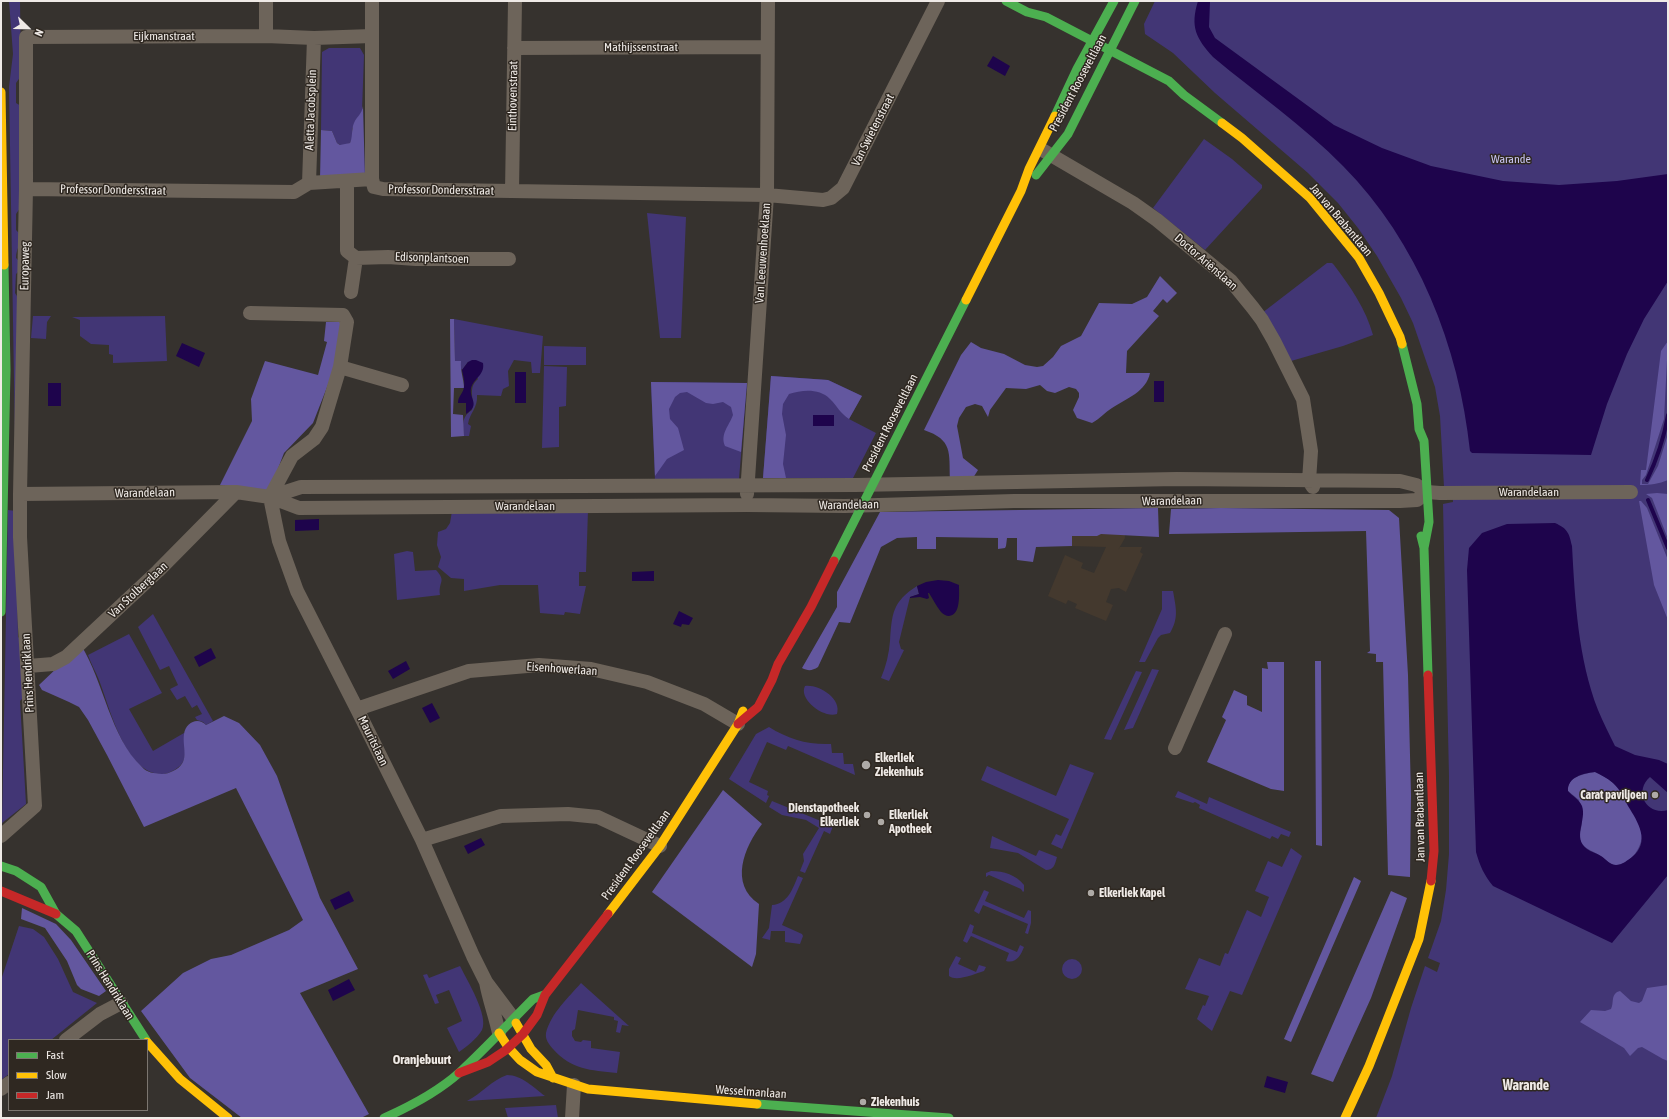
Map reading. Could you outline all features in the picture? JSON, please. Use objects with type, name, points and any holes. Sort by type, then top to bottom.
[{"type":"street","points":[[266,1],[266,36],[314,38],[372,36]]},
{"type":"street","points":[[372,1],[372,179]]},
{"type":"street","name":"Einthovenstraat","points":[[512,191],[514,1]]},
{"type":"street","name":"Van Leeuwenhoeklaan","points":[[746,505],[767,195],[768,1]]},
{"type":"street","name":"Van Swietenstraat","points":[[767,195],[823,200],[831,198],[843,188],[938,1]]},
{"type":"street","points":[[1006,1],[1027,12],[1041,26]]},
{"type":"street","name":"President Rooseveltlaan","points":[[738,724],[758,707],[772,680],[778,664],[811,607],[1021,191],[1045,151],[1068,134],[1095,57],[1093,42],[1114,1]]},
{"type":"street","name":"President Rooseveltlaan","points":[[1021,191],[1038,173],[1077,69],[1110,49],[1135,1]]},
{"type":"street","name":"Jan van Brabantlaan","points":[[1027,12],[1046,17],[1169,81],[1184,95],[1242,138],[1283,173],[1310,198],[1359,258],[1379,293],[1400,337],[1417,404],[1419,429],[1424,448],[1418,492],[1429,522],[1424,548],[1434,851],[1430,886],[1419,939],[1369,1066],[1345,1118]]},
{"type":"street","name":"Eijkmanstraat","points":[[26,37],[266,36]]},
{"type":"street","name":"Europaweg","points":[[20,494],[26,189],[26,37]]},
{"type":"street","name":"Aletta Jacobsplein","points":[[309,183],[314,38]]},
{"type":"street","name":"Mathijssenstraat","points":[[514,48],[767,47]]},
{"type":"street","name":"Europaweg","points":[[1,92],[6,370],[1,612]]},
{"type":"street","name":"Jan van Brabantlaan","points":[[1169,92],[1184,95]]},
{"type":"street","name":"Doctor Ariënslaan","points":[[1045,151],[1133,203],[1157,220],[1231,281],[1253,308],[1274,341],[1303,399],[1311,451],[1309,481]]},
{"type":"street","name":"Professor Dondersstraat","points":[[26,189],[294,192],[309,183],[372,179],[374,187],[383,189],[767,195]]},
{"type":"street","points":[[347,181],[347,251],[356,258],[351,292]]},
{"type":"street","name":"Edisonplantsoen","points":[[356,258],[388,256],[416,259],[509,259]]},
{"type":"street","points":[[250,313],[343,315],[347,322],[340,367],[322,427],[314,439],[292,456],[270,497]]},
{"type":"street","points":[[340,367],[402,385]]},
{"type":"street","name":"Jan van Brabantlaan","points":[[1415,448],[1419,429]]},
{"type":"street","name":"Warandelaan","points":[[270,497],[301,487],[872,485],[1177,479],[1400,481],[1418,492]]},
{"type":"street","points":[[1309,481],[1320,500]]},
{"type":"street","name":"Warandelaan","points":[[20,494],[236,492],[270,497],[298,508],[746,505],[861,506],[1022,501],[1320,500],[1418,492],[1631,492]]},
{"type":"street","name":"Van Stolberglaan","points":[[28,666],[53,664],[66,657],[158,571],[236,492]]},
{"type":"street","name":"Prins Hendriklaan","points":[[1,836],[35,806],[20,536],[20,494]]},
{"type":"street","name":"Mauritslaan","points":[[270,497],[279,541],[297,592],[422,840],[486,982],[513,1018]]},
{"type":"street","name":"Jan van Brabantlaan","points":[[1419,529],[1424,548]]},
{"type":"street","points":[[1176,748],[1225,634]]},
{"type":"street","name":"President Rooseveltlaan","points":[[763,674],[778,664]]},
{"type":"street","name":"Eisenhowerlaan","points":[[357,709],[469,671],[539,665],[591,669],[647,682],[704,704],[738,724]]},
{"type":"street","name":"President Rooseveltlaan","points":[[459,1073],[488,1062],[522,1035],[543,1005],[545,995],[660,846],[738,724],[747,701]]},
{"type":"street","points":[[422,840],[501,816],[568,814],[598,817],[660,846]]},
{"type":"street","name":"Prins Hendriklaan","points":[[1,866],[16,871],[41,887],[56,914]]},
{"type":"street","name":"Prins Hendriklaan","points":[[1,891],[56,914],[76,931],[145,1039]]},
{"type":"street","name":"Mauritslaan","points":[[486,982],[489,1000],[499,1033]]},
{"type":"street","name":"President Rooseveltlaan","points":[[384,1118],[402,1110],[432,1093],[459,1073],[533,999],[545,995]]},
{"type":"street","points":[[67,1039],[100,1014],[121,1003]]},
{"type":"street","points":[[513,1018],[531,1049],[546,1065],[553,1078]]},
{"type":"street","name":"Wesselmanlaan","points":[[499,1033],[508,1047],[520,1060],[537,1072],[588,1089],[691,1099],[946,1118]]},
{"type":"street","name":"Prins Hendriklaan","points":[[148,1043],[180,1079],[228,1118]]},
{"type":"street","points":[[572,1118],[574,1085]]},
{"type":"shaded area","points":[[1198,1],[1210,2],[1209,27],[1215,38],[1334,125],[1382,148],[1431,166],[1503,181],[1559,185],[1617,181],[1668,174],[1668,281],[1644,319],[1627,354],[1607,404],[1591,455],[1472,453],[1470,451],[1456,373],[1445,335],[1413,262],[1393,228],[1370,196],[1328,151],[1296,123],[1213,57],[1202,44],[1196,32],[1195,18]]},
{"type":"shaded area","points":[[993,56],[1010,66],[1005,76],[987,66]]},
{"type":"shaded area","points":[[363,106],[365,178],[320,179],[321,130],[332,131],[337,143],[340,145],[350,143],[354,123],[362,111]]},
{"type":"shaded area","points":[[1160,276],[1177,293],[1167,303],[1163,299],[1153,311],[1159,316],[1127,351],[1126,373],[1150,373],[1148,380],[1140,390],[1092,423],[1077,418],[1073,410],[1079,397],[1079,393],[1076,389],[1069,387],[1055,393],[1047,391],[1040,385],[1026,389],[1006,388],[990,410],[988,417],[982,406],[975,404],[966,407],[959,418],[957,426],[963,458],[978,470],[973,478],[950,480],[948,448],[940,438],[924,430],[961,355],[971,342],[981,348],[1004,354],[1025,365],[1037,367],[1043,366],[1053,357],[1061,346],[1081,336],[1099,303],[1132,304],[1147,297]]},
{"type":"shaded area","points":[[450,319],[454,319],[455,361],[461,361],[464,388],[454,388],[453,414],[463,415],[464,436],[451,437]]},
{"type":"shaded area","points":[[326,322],[341,322],[333,372],[313,423],[284,453],[269,492],[220,485],[252,421],[251,399],[265,361],[318,375],[327,342],[324,341]]},
{"type":"shaded area","points":[[1668,341],[1664,419],[1646,475],[1642,480],[1642,484],[1648,484],[1658,466],[1668,434],[1668,480],[1654,484],[1640,485],[1641,470],[1646,470],[1661,351]]},
{"type":"shaded area","points":[[182,343],[205,353],[199,367],[176,356]]},
{"type":"shaded area","points":[[472,360],[483,363],[483,367],[481,374],[471,388],[474,405],[466,414],[466,403],[458,403],[458,401],[464,387],[462,370],[468,362]]},
{"type":"shaded area","points":[[515,372],[526,372],[526,403],[515,403]]},
{"type":"shaded area","points":[[771,376],[828,380],[862,396],[849,419],[826,395],[810,391],[789,394],[783,404],[782,414],[786,435],[783,464],[786,478],[763,478]]},
{"type":"shaded area","points":[[1154,381],[1164,381],[1164,402],[1154,402]]},
{"type":"shaded area","points":[[651,382],[747,383],[741,452],[725,446],[724,442],[724,434],[733,415],[731,407],[723,402],[713,404],[706,403],[687,392],[680,393],[675,397],[669,409],[670,419],[678,428],[684,450],[667,459],[655,476]]},
{"type":"shaded area","points":[[48,383],[61,383],[61,406],[48,406]]},
{"type":"shaded area","points":[[813,415],[834,415],[834,426],[813,426]]},
{"type":"shaded area","points":[[1646,494],[1668,494],[1668,539],[1652,498]]},
{"type":"shaded area","points":[[1639,501],[1641,501],[1647,508],[1668,560],[1668,620],[1654,585]]},
{"type":"shaded area","points":[[1158,508],[1159,537],[1101,534],[1097,536],[1072,536],[1072,546],[1036,547],[1033,562],[1017,560],[1017,538],[1007,538],[1005,548],[998,549],[998,538],[936,537],[936,549],[917,549],[917,537],[897,538],[881,547],[850,623],[839,622],[818,667],[810,670],[802,668],[837,607],[837,592],[880,512]]},
{"type":"shaded area","points":[[1221,508],[1389,510],[1399,518],[1408,675],[1411,795],[1410,877],[1388,875],[1383,662],[1376,662],[1376,654],[1367,653],[1370,651],[1366,531],[1169,534],[1171,509]]},
{"type":"shaded area","points":[[1110,509],[1123,509],[1125,538],[1118,550],[1120,547],[1142,547],[1140,552],[1143,554],[1126,592],[1119,588],[1111,589],[1106,602],[1113,605],[1106,621],[1075,608],[1077,604],[1068,600],[1066,604],[1048,596],[1065,555],[1083,563],[1081,568],[1094,573],[1106,547],[1072,546],[1072,536],[1097,536]]},
{"type":"shaded area","points":[[319,519],[319,530],[295,531],[295,520]]},
{"type":"shaded area","points":[[1555,523],[1563,527],[1567,532],[1572,546],[1576,608],[1582,650],[1591,690],[1600,714],[1615,746],[1635,755],[1659,760],[1668,764],[1668,793],[1650,777],[1645,783],[1643,796],[1649,806],[1654,809],[1660,811],[1668,810],[1668,875],[1612,943],[1493,886],[1479,862],[1476,852],[1467,570],[1469,548],[1482,533],[1507,524]],"holes":[[[1595,772],[1611,781],[1618,788],[1636,819],[1641,832],[1641,845],[1638,851],[1627,861],[1618,865],[1610,863],[1583,845],[1580,834],[1583,817],[1582,806],[1579,801],[1568,791],[1568,786],[1573,779],[1581,775]]]},
{"type":"shaded area","points":[[654,571],[654,581],[632,581],[632,572]]},
{"type":"shaded area","points":[[938,580],[949,581],[959,585],[958,604],[956,612],[953,615],[948,616],[942,613],[929,593],[929,598],[927,599],[920,597],[910,598],[919,594],[917,586],[926,582]]},
{"type":"shaded area","points":[[679,611],[693,618],[689,625],[682,624],[681,627],[673,624]]},
{"type":"shaded area","points":[[81,645],[96,675],[122,740],[131,755],[148,772],[163,774],[179,768],[184,759],[185,730],[187,726],[196,721],[206,725],[224,716],[239,723],[260,745],[277,776],[320,898],[358,969],[300,993],[369,1114],[361,1118],[242,1118],[190,1078],[141,1011],[183,973],[211,959],[231,955],[289,930],[303,920],[236,788],[144,827],[107,755],[88,720],[79,707],[42,690],[39,685]]},
{"type":"shaded area","points":[[211,648],[216,658],[199,667],[194,657]]},
{"type":"shaded area","points":[[406,661],[410,669],[393,679],[388,671]]},
{"type":"shaded area","points":[[1315,661],[1321,661],[1322,846],[1316,845]]},
{"type":"shaded area","points":[[1267,662],[1284,662],[1284,791],[1271,789],[1207,762],[1226,720],[1222,717],[1234,690],[1247,696],[1247,705],[1262,712],[1262,668],[1268,669]]},
{"type":"shaded area","points":[[432,703],[440,718],[430,723],[422,708]]},
{"type":"shaded area","points":[[1595,772],[1609,780],[1617,787],[1630,807],[1641,829],[1642,839],[1638,849],[1632,858],[1622,864],[1615,865],[1610,863],[1586,847],[1580,840],[1579,836],[1582,822],[1579,800],[1568,791],[1568,786],[1573,779]]},
{"type":"shaded area","points":[[723,790],[762,824],[750,843],[742,865],[744,886],[750,896],[759,904],[756,954],[752,967],[652,892]]},
{"type":"shaded area","points":[[481,838],[485,845],[468,854],[464,846]]},
{"type":"shaded area","points":[[1354,877],[1361,881],[1291,1042],[1284,1039]]},
{"type":"shaded area","points":[[349,891],[354,901],[335,910],[330,900]]},
{"type":"shaded area","points":[[1391,891],[1407,898],[1371,998],[1333,1082],[1311,1074]]},
{"type":"shaded area","points":[[22,908],[56,924],[71,940],[106,991],[99,996],[81,989],[77,985],[67,961],[45,928],[21,919]]},
{"type":"shaded area","points":[[349,979],[355,990],[333,1001],[328,990]]},
{"type":"shaded area","points":[[1668,985],[1668,1061],[1642,1047],[1638,1048],[1630,1056],[1624,1048],[1580,1022],[1591,1010],[1605,1011],[1611,1009],[1613,998],[1617,992],[1620,991],[1631,1001],[1639,1003],[1642,1001],[1647,988]]},
{"type":"shaded area","points":[[1267,1076],[1288,1082],[1285,1093],[1264,1087]]},
{"type":"green space","points":[[9,1],[20,1],[21,76],[16,83],[16,103],[21,106],[22,205],[16,214],[16,230],[21,235],[16,258],[21,263],[21,269],[16,274],[15,293],[20,301],[16,497],[9,87],[13,54]]},
{"type":"green space","name":"Warande","points":[[1155,1],[1668,1],[1668,1118],[1376,1118],[1392,1076],[1411,1008],[1425,966],[1437,972],[1440,963],[1428,958],[1441,921],[1446,890],[1449,854],[1449,777],[1443,504],[1453,502],[1452,487],[1444,487],[1440,416],[1435,387],[1413,323],[1401,298],[1377,256],[1358,228],[1338,203],[1308,173],[1215,93],[1173,53],[1145,34],[1144,24]]},
{"type":"green space","points":[[329,48],[360,48],[364,55],[362,111],[352,129],[352,139],[350,143],[342,146],[337,143],[332,131],[321,130],[322,52]]},
{"type":"green space","points":[[1204,139],[1232,159],[1262,185],[1262,188],[1205,250],[1153,208]]},
{"type":"green space","points":[[647,213],[686,217],[681,338],[660,338]]},
{"type":"green space","points":[[1327,263],[1332,263],[1334,265],[1352,290],[1362,307],[1373,335],[1343,346],[1291,361],[1262,313]]},
{"type":"green space","points":[[33,316],[51,316],[47,322],[46,339],[31,338]]},
{"type":"green space","points":[[165,316],[167,361],[113,363],[113,355],[109,354],[109,345],[91,344],[80,336],[80,320],[72,317]]},
{"type":"green space","points":[[454,319],[543,336],[540,373],[532,373],[531,362],[514,360],[508,371],[509,386],[503,389],[501,396],[477,395],[475,407],[468,424],[471,426],[469,436],[464,436],[464,418],[472,410],[472,390],[478,379],[468,362],[462,370],[455,361]]},
{"type":"green space","points":[[544,346],[586,347],[586,365],[544,365]]},
{"type":"green space","points":[[544,366],[567,367],[566,406],[559,407],[559,447],[542,448]]},
{"type":"green space","points":[[771,376],[828,380],[862,396],[849,419],[876,433],[853,478],[763,478]]},
{"type":"green space","points":[[651,382],[747,383],[739,479],[655,481]]},
{"type":"green space","points":[[8,510],[16,511],[18,637],[24,642],[26,695],[20,701],[26,804],[2,823]]},
{"type":"green space","points":[[588,510],[586,572],[579,572],[579,586],[586,586],[580,614],[565,612],[564,615],[540,613],[538,585],[500,585],[464,591],[464,579],[451,578],[438,567],[441,557],[437,545],[438,532],[446,529],[450,523],[452,511]]},
{"type":"green space","points":[[407,551],[413,552],[415,571],[436,570],[439,574],[442,579],[440,595],[397,600],[394,554]]},
{"type":"green space","points":[[917,586],[919,594],[910,597],[899,642],[901,649],[904,650],[889,681],[881,678],[890,646],[895,609],[898,603]]},
{"type":"green space","points":[[1162,591],[1173,591],[1176,608],[1175,622],[1170,633],[1161,635],[1158,638],[1145,662],[1139,662],[1162,609]]},
{"type":"green space","points":[[153,614],[213,721],[206,725],[197,720],[195,717],[202,714],[197,705],[192,708],[185,696],[177,700],[170,689],[178,685],[169,666],[160,670],[138,627]]},
{"type":"green space","points":[[129,634],[162,693],[129,709],[153,751],[184,733],[185,757],[180,766],[167,773],[159,774],[147,770],[136,762],[120,736],[88,655]]},
{"type":"green space","points":[[1152,669],[1159,670],[1133,728],[1124,730]]},
{"type":"green space","points":[[1136,671],[1142,672],[1111,740],[1104,739]]},
{"type":"green space","points":[[805,686],[816,687],[828,693],[836,703],[838,708],[837,714],[826,714],[814,707],[805,697]]},
{"type":"green space","points":[[769,727],[783,735],[798,740],[831,744],[832,753],[843,753],[844,764],[853,764],[855,775],[788,746],[786,750],[767,742],[749,782],[768,791],[767,795],[769,796],[766,803],[729,779],[756,734]]},
{"type":"green space","points":[[1070,764],[1094,773],[1062,849],[1051,844],[1056,834],[1061,836],[1069,819],[981,780],[987,766],[1056,796]]},
{"type":"green space","points":[[1178,791],[1207,804],[1209,797],[1291,832],[1289,837],[1281,834],[1278,839],[1272,836],[1270,839],[1199,808],[1200,805],[1195,802],[1193,803],[1175,797]]},
{"type":"green space","points":[[772,801],[833,826],[830,834],[824,831],[805,873],[800,871],[804,861],[803,854],[819,828],[806,820],[782,815],[769,807]]},
{"type":"green space","points":[[992,836],[1036,856],[1039,850],[1057,857],[1055,864],[1051,869],[1046,870],[1018,853],[990,848]]},
{"type":"green space","points":[[1291,848],[1302,856],[1242,995],[1230,991],[1212,1031],[1197,1019],[1209,996],[1185,989],[1199,958],[1220,966],[1225,953],[1228,954],[1247,910],[1261,917],[1269,897],[1255,891],[1268,861],[1282,867]]},
{"type":"green space","points":[[991,871],[1001,872],[1013,876],[1024,885],[1024,891],[1023,892],[1021,889],[989,875],[986,877],[986,873]]},
{"type":"green space","points":[[798,876],[803,878],[782,925],[802,934],[803,936],[800,944],[785,942],[785,931],[771,931],[770,940],[762,938],[769,928],[772,905],[778,904],[786,899]]},
{"type":"green space","points":[[984,890],[989,892],[985,901],[1024,918],[1028,910],[1031,911],[1031,923],[1028,934],[1025,933],[1028,924],[983,905],[979,914],[974,911]]},
{"type":"green space","points":[[970,924],[974,926],[972,933],[1017,952],[1020,945],[1024,947],[1018,958],[1010,962],[1006,961],[1009,953],[971,936],[967,943],[963,941]]},
{"type":"green space","points":[[19,926],[33,929],[44,937],[58,959],[73,992],[97,1003],[52,1039],[8,1039],[8,1075],[1,1080],[1,980]]},
{"type":"green space","points":[[956,956],[961,958],[958,964],[976,972],[979,965],[986,967],[984,971],[961,978],[952,978],[949,976],[949,969]]},
{"type":"green space","points":[[1072,959],[1079,962],[1082,969],[1079,976],[1072,979],[1065,976],[1062,969],[1065,962]]},
{"type":"green space","points":[[460,966],[480,1007],[483,1024],[482,1030],[477,1037],[459,1052],[447,1028],[462,1021],[449,990],[436,995],[439,1003],[435,1004],[423,975],[427,974],[429,978]]},
{"type":"green space","points":[[581,983],[629,1026],[622,1025],[620,1033],[616,1032],[618,1021],[614,1020],[614,1017],[578,1010],[575,1029],[572,1031],[572,1036],[575,1041],[591,1041],[591,1048],[620,1052],[617,1073],[590,1070],[574,1065],[560,1056],[547,1040],[546,1033],[548,1026],[556,1012]]},
{"type":"green space","points":[[507,1075],[518,1077],[545,1096],[467,1101],[496,1080]]},
{"type":"green space","points":[[556,1105],[558,1118],[508,1118],[505,1108]]},
{"type":"waterway","points":[[1647,480],[1660,448],[1668,415]]},
{"type":"waterway","points":[[1648,500],[1668,548]]},
{"type":"traffic: fast","points":[[1006,1],[1027,12],[1046,17],[1169,81],[1184,95],[1222,123]]},
{"type":"traffic: fast","points":[[1055,116],[1077,69],[1114,1]]},
{"type":"traffic: fast","points":[[1036,175],[1068,134],[1135,1]]},
{"type":"traffic: fast","points":[[1,612],[6,370],[4,265]]},
{"type":"traffic: fast","points":[[834,561],[966,300]]},
{"type":"traffic: fast","points":[[1402,344],[1417,404],[1419,429],[1424,441],[1429,522],[1424,548]]},
{"type":"traffic: fast","points":[[1421,536],[1424,548],[1428,675]]},
{"type":"traffic: fast","points":[[1,866],[16,871],[41,887],[56,914],[76,931],[145,1039]]},
{"type":"traffic: fast","points":[[384,1118],[404,1109],[443,1086],[479,1054],[533,999],[544,995]]},
{"type":"traffic: fast","points":[[757,1104],[949,1118]]},
{"type":"traffic: slow","points":[[1,92],[4,265]]},
{"type":"traffic: slow","points":[[966,300],[1021,191],[1029,169],[1055,116]]},
{"type":"traffic: slow","points":[[1222,123],[1242,138],[1310,198],[1359,258],[1379,293],[1402,344]]},
{"type":"traffic: slow","points":[[608,914],[660,846],[738,724],[743,711]]},
{"type":"traffic: slow","points":[[1345,1118],[1369,1066],[1419,939],[1431,881]]},
{"type":"traffic: slow","points":[[516,1023],[531,1049],[546,1065],[553,1078]]},
{"type":"traffic: slow","points":[[499,1033],[508,1047],[520,1060],[537,1072],[588,1089],[757,1104]]},
{"type":"traffic: slow","points":[[148,1043],[180,1079],[228,1118]]},
{"type":"traffic: jam","points":[[738,724],[758,707],[772,680],[778,664],[811,607],[834,561]]},
{"type":"traffic: jam","points":[[1428,675],[1434,851],[1431,881]]},
{"type":"traffic: jam","points":[[1,891],[56,914]]},
{"type":"traffic: jam","points":[[459,1073],[488,1062],[506,1050],[523,1034],[537,1015],[545,995],[608,914]]},
{"type":"place","name":"Elkerliek Ziekenhuis","points":[[866,765]]},
{"type":"place","name":"Carat paviljoen","points":[[1655,795]]},
{"type":"place","name":"Dienstapotheek Elkerliek","points":[[867,815]]},
{"type":"place","name":"Elkerliek Apotheek","points":[[881,822]]},
{"type":"place","name":"Elkerliek Kapel","points":[[1091,893]]},
{"type":"place","name":"Ziekenhuis","points":[[863,1102]]},
{"type":"district","name":"Oranjebuurt","points":[[422,1060]]},
{"type":"district","name":"Warande","points":[[1526,1086]]}]
